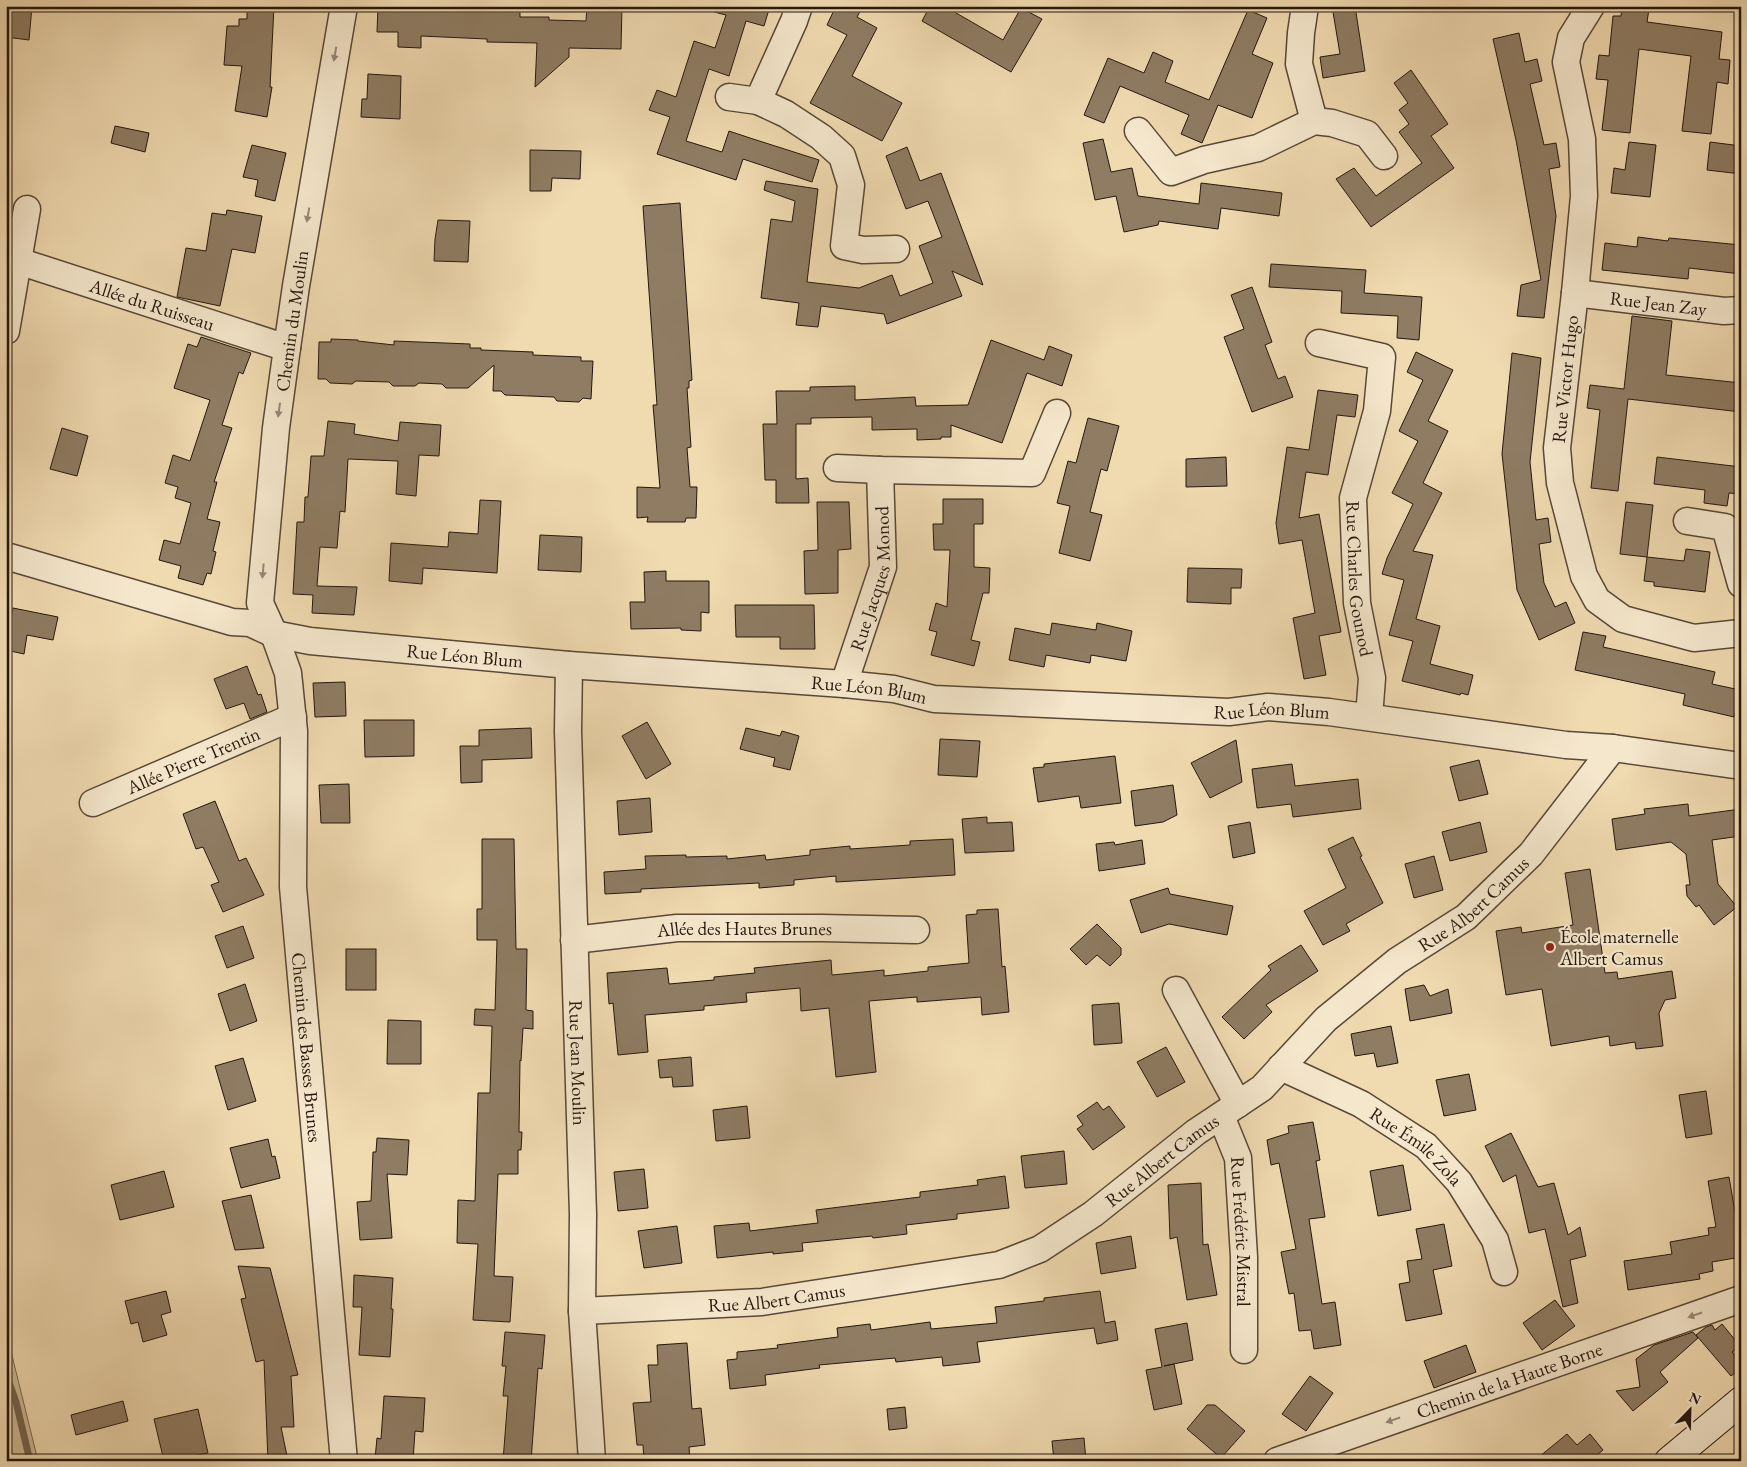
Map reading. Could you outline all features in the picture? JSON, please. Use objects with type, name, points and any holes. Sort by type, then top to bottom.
[{"type":"main road","points":[[1669,1461],[1741,1401]]},
{"type":"street","name":"Chemin du Moulin","points":[[274,634],[260,603],[276,428],[296,286],[344,6]]},
{"type":"street","points":[[758,101],[799,6]]},
{"type":"street","points":[[1305,6],[1300,33],[1299,64],[1314,121]]},
{"type":"street","name":"Rue Victor Hugo","points":[[1591,6],[1571,38],[1566,62],[1582,139],[1584,196],[1557,448],[1560,483],[1584,576],[1598,600],[1623,619],[1694,638],[1741,633]]},
{"type":"street","points":[[729,97],[758,101],[786,114],[821,137],[842,156],[850,186],[844,246],[863,250],[896,249]]},
{"type":"street","points":[[1138,132],[1171,172],[1204,160],[1258,148],[1314,121],[1367,134],[1384,156]]},
{"type":"street","points":[[6,331],[28,209]]},
{"type":"street","name":"Allée du Ruisseau","points":[[18,261],[287,348]]},
{"type":"street","name":"Rue Jean Zay","points":[[1575,294],[1724,311],[1741,310]]},
{"type":"street","name":"Rue Charles Gounod","points":[[1319,343],[1382,357],[1377,411],[1353,498],[1357,603],[1372,678],[1369,717]]},
{"type":"street","points":[[837,468],[1032,473],[1057,413]]},
{"type":"street","name":"Rue Jacques Monod","points":[[844,684],[883,567],[880,470]]},
{"type":"street","points":[[1687,521],[1725,527],[1741,584]]},
{"type":"street","name":"Rue Léon Blum","points":[[6,556],[232,622],[250,623],[274,634],[310,641],[569,665],[844,684],[894,689],[934,699],[1229,712],[1268,707],[1369,717],[1741,766]]},
{"type":"street","name":"Chemin des Basses Brunes","points":[[274,634],[288,673],[293,717],[293,886],[344,1461]]},
{"type":"street","name":"Rue Jean Moulin","points":[[569,665],[568,731],[584,1214],[582,1311],[592,1461]]},
{"type":"street","name":"Allée Pierre Trentin","points":[[93,803],[293,717]]},
{"type":"street","name":"Rue Albert Camus","points":[[582,1311],[762,1302],[1000,1265],[1040,1249],[1093,1214],[1196,1132],[1262,1088],[1326,1019],[1397,961],[1466,917],[1532,854],[1613,748]]},
{"type":"street","name":"Allée des Hautes Brunes","points":[[574,940],[677,928],[916,930]]},
{"type":"street","name":"Rue Frédéric Mistral","points":[[1176,990],[1229,1110],[1238,1158],[1244,1258],[1244,1350]]},
{"type":"street","name":"Rue Émile Zola","points":[[1281,1067],[1361,1104],[1426,1146],[1458,1182],[1495,1240],[1504,1272]]},
{"type":"street","name":"Chemin de la Haute Borne","points":[[1278,1461],[1741,1299]]},
{"type":"shaded area","points":[[6,1331],[38,1461],[6,1461]]},
{"type":"building","points":[[6,6],[32,6],[29,40],[6,37]]},
{"type":"building","points":[[247,6],[274,6],[270,87],[272,87],[267,117],[235,111],[242,66],[224,65],[227,26],[239,26],[239,19],[247,19]]},
{"type":"building","points":[[378,6],[471,6],[471,8],[520,10],[520,17],[549,17],[549,20],[586,21],[587,6],[622,6],[621,49],[569,48],[569,57],[535,87],[537,43],[487,42],[487,39],[421,36],[421,48],[398,47],[398,32],[377,32]]},
{"type":"building","points":[[714,6],[770,6],[764,26],[746,21],[729,76],[709,69],[686,141],[722,152],[729,131],[819,160],[812,182],[743,159],[736,180],[657,154],[670,117],[649,110],[657,90],[676,97],[694,41],[715,48],[726,15],[714,12]]},
{"type":"building","points":[[836,6],[863,6],[857,17],[877,28],[852,76],[902,103],[882,141],[810,103],[847,35],[827,25]]},
{"type":"building","points":[[930,6],[944,6],[1003,40],[1021,8],[1042,19],[1011,72],[922,21]]},
{"type":"building","points":[[1332,6],[1355,6],[1365,71],[1323,78],[1320,57],[1340,54]]},
{"type":"building","points":[[1622,6],[1649,9],[1647,22],[1722,32],[1719,59],[1730,60],[1728,84],[1717,82],[1711,134],[1682,131],[1691,56],[1639,49],[1630,133],[1602,130],[1608,80],[1596,79],[1599,55],[1609,56],[1613,16],[1621,16]]},
{"type":"building","points":[[1248,10],[1267,18],[1252,54],[1273,63],[1252,118],[1218,105],[1202,143],[1181,134],[1189,115],[1120,86],[1104,123],[1084,115],[1108,58],[1144,73],[1153,52],[1173,61],[1165,82],[1209,100]]},
{"type":"building","points":[[1519,33],[1525,62],[1537,59],[1542,81],[1530,84],[1544,145],[1556,143],[1560,167],[1549,169],[1556,216],[1544,318],[1517,316],[1521,285],[1541,280],[1516,140],[1493,39]]},
{"type":"building","points":[[1411,70],[1448,124],[1431,136],[1454,168],[1371,227],[1336,179],[1354,168],[1376,196],[1422,163],[1399,132],[1409,124],[1399,110],[1408,103],[1394,83]]},
{"type":"building","points":[[368,74],[401,76],[400,119],[361,117],[362,99],[367,99]]},
{"type":"building","points":[[115,126],[149,133],[145,152],[111,143]]},
{"type":"building","points":[[1103,139],[1111,172],[1132,168],[1138,196],[1199,204],[1201,183],[1282,193],[1279,216],[1221,208],[1218,229],[1159,221],[1158,225],[1124,232],[1116,196],[1095,200],[1083,143]]},
{"type":"building","points":[[1629,142],[1656,145],[1650,197],[1611,193],[1614,168],[1625,170]]},
{"type":"building","points":[[1710,142],[1741,146],[1741,174],[1707,170]]},
{"type":"building","points":[[252,145],[286,153],[275,201],[255,196],[258,180],[243,177]]},
{"type":"building","points":[[907,147],[920,181],[941,173],[983,285],[952,271],[962,296],[887,324],[884,314],[821,306],[818,327],[796,325],[799,303],[761,298],[771,219],[792,222],[795,201],[764,190],[766,181],[818,189],[807,282],[859,288],[892,275],[900,296],[933,283],[919,246],[942,237],[928,201],[906,209],[886,156]]},
{"type":"building","points":[[530,150],[581,151],[580,179],[552,178],[551,191],[530,191]]},
{"type":"building","points":[[680,203],[692,380],[689,381],[689,388],[687,388],[691,447],[687,448],[690,487],[697,487],[696,518],[686,518],[685,522],[647,522],[648,517],[637,518],[637,487],[660,488],[653,405],[657,405],[643,206]]},
{"type":"building","points":[[227,210],[262,216],[255,253],[232,249],[220,306],[177,297],[186,248],[206,251],[212,213],[226,215]]},
{"type":"building","points":[[438,220],[470,221],[468,262],[434,261]]},
{"type":"building","points":[[1638,237],[1668,241],[1669,238],[1741,245],[1741,274],[1689,268],[1688,279],[1602,270],[1605,243],[1637,247]]},
{"type":"building","points":[[1271,264],[1366,270],[1364,293],[1422,297],[1419,340],[1397,338],[1398,316],[1341,313],[1342,291],[1269,287]]},
{"type":"building","points":[[1252,287],[1272,342],[1265,345],[1278,379],[1285,376],[1293,397],[1252,412],[1224,337],[1244,329],[1231,295]]},
{"type":"building","points":[[1632,316],[1672,321],[1666,375],[1741,383],[1741,412],[1628,399],[1618,491],[1591,488],[1600,410],[1587,408],[1590,385],[1624,389]]},
{"type":"building","points":[[201,337],[251,353],[243,374],[239,372],[222,425],[232,428],[214,482],[217,482],[207,519],[220,522],[213,551],[216,552],[211,574],[207,573],[203,585],[178,578],[181,566],[159,560],[164,540],[180,544],[191,503],[175,498],[178,487],[165,483],[173,455],[190,461],[210,400],[174,388],[188,344],[197,347]]},
{"type":"building","points":[[331,339],[358,340],[394,345],[394,341],[470,344],[470,348],[481,348],[481,350],[533,352],[533,355],[581,357],[581,361],[593,361],[591,399],[583,398],[579,402],[557,401],[554,397],[505,395],[501,391],[493,391],[494,365],[468,388],[446,388],[442,384],[419,383],[415,386],[393,386],[389,382],[356,381],[352,384],[330,383],[326,379],[318,379],[319,342],[331,342]]},
{"type":"building","points":[[991,340],[1044,360],[1049,346],[1072,355],[1062,386],[1027,373],[1002,443],[951,425],[951,437],[917,440],[917,429],[872,430],[872,417],[811,418],[811,424],[796,424],[796,479],[808,478],[809,503],[776,503],[776,480],[765,480],[763,424],[777,424],[776,391],[810,391],[810,387],[855,386],[855,400],[915,397],[916,406],[968,405]]},
{"type":"building","points":[[1416,352],[1453,370],[1428,421],[1448,431],[1423,483],[1442,493],[1413,551],[1433,555],[1416,619],[1440,626],[1430,664],[1473,675],[1468,695],[1461,693],[1460,695],[1402,681],[1413,641],[1389,635],[1404,580],[1382,574],[1387,558],[1413,504],[1392,493],[1418,441],[1399,431],[1423,380],[1407,372]]},
{"type":"building","points":[[1512,353],[1541,358],[1530,462],[1536,520],[1548,518],[1551,542],[1539,544],[1544,583],[1555,607],[1566,602],[1575,623],[1539,640],[1517,590],[1502,454]]},
{"type":"building","points":[[1318,390],[1358,395],[1355,417],[1337,415],[1328,475],[1306,472],[1299,518],[1319,514],[1341,632],[1319,636],[1326,675],[1304,679],[1293,618],[1315,613],[1302,540],[1279,544],[1276,523],[1287,447],[1309,450]]},
{"type":"building","points":[[1088,418],[1119,426],[1107,471],[1101,469],[1090,512],[1102,515],[1090,561],[1059,553],[1070,506],[1057,503],[1068,461],[1076,463]]},
{"type":"building","points":[[328,421],[355,424],[354,434],[398,441],[400,422],[441,425],[439,456],[419,455],[416,496],[396,494],[398,461],[348,459],[345,512],[340,511],[337,548],[320,547],[317,586],[357,587],[354,615],[312,613],[313,595],[293,594],[297,522],[304,522],[305,497],[308,497],[311,456],[324,456]]},
{"type":"building","points":[[62,428],[88,436],[77,476],[50,469]]},
{"type":"building","points":[[1226,457],[1227,486],[1186,487],[1186,459]]},
{"type":"building","points":[[1657,457],[1741,467],[1741,494],[1729,493],[1727,506],[1704,503],[1705,490],[1654,484]]},
{"type":"building","points":[[943,499],[983,499],[983,524],[974,524],[974,567],[990,568],[989,593],[983,593],[971,640],[980,642],[974,666],[931,655],[937,632],[929,630],[936,603],[947,607],[950,550],[934,550],[933,524],[943,524]]},
{"type":"building","points":[[480,500],[501,501],[497,573],[423,568],[422,584],[389,581],[391,543],[448,547],[449,532],[478,534]]},
{"type":"building","points":[[817,502],[849,502],[851,549],[838,550],[838,593],[805,594],[804,551],[818,550]]},
{"type":"building","points":[[1626,502],[1653,505],[1647,557],[1620,554]]},
{"type":"building","points":[[540,535],[582,537],[581,572],[538,570]]},
{"type":"building","points":[[1686,549],[1710,552],[1705,592],[1654,586],[1654,582],[1644,581],[1647,557],[1684,561]]},
{"type":"building","points":[[1188,568],[1242,569],[1241,588],[1231,588],[1231,604],[1187,602]]},
{"type":"building","points":[[666,571],[666,581],[709,581],[709,613],[701,612],[701,631],[681,630],[681,628],[631,629],[630,602],[645,602],[644,572]]},
{"type":"building","points":[[735,605],[814,605],[815,649],[780,649],[780,637],[736,637]]},
{"type":"building","points":[[13,608],[58,617],[53,640],[27,635],[24,654],[6,650]]},
{"type":"building","points":[[1052,623],[1096,630],[1097,623],[1132,631],[1126,661],[1091,655],[1090,663],[1046,655],[1044,667],[1009,660],[1015,628],[1050,635]]},
{"type":"building","points":[[1583,632],[1606,636],[1603,647],[1715,672],[1712,684],[1740,690],[1734,717],[1683,705],[1685,694],[1575,670]]},
{"type":"building","points":[[247,666],[258,695],[261,694],[267,712],[250,719],[244,703],[226,709],[214,679]]},
{"type":"building","points":[[345,682],[346,716],[315,717],[313,683]]},
{"type":"building","points":[[364,720],[414,720],[414,756],[365,757]]},
{"type":"building","points":[[647,722],[671,764],[646,779],[622,736]]},
{"type":"building","points":[[531,728],[532,758],[482,760],[482,782],[461,783],[460,746],[479,746],[479,730]]},
{"type":"building","points":[[746,728],[780,736],[782,731],[799,736],[790,770],[773,766],[775,758],[740,749]]},
{"type":"building","points":[[940,739],[980,741],[977,777],[938,775]]},
{"type":"building","points":[[1236,740],[1242,782],[1210,798],[1191,763]]},
{"type":"building","points":[[1115,756],[1121,803],[1081,808],[1079,796],[1038,802],[1033,768],[1044,767],[1044,764]]},
{"type":"building","points":[[1479,760],[1488,794],[1459,801],[1450,767]]},
{"type":"building","points":[[1292,764],[1295,786],[1358,779],[1361,809],[1293,817],[1291,804],[1257,808],[1252,769]]},
{"type":"building","points":[[349,784],[350,823],[321,823],[319,785]]},
{"type":"building","points":[[1173,785],[1177,815],[1163,822],[1135,826],[1131,791]]},
{"type":"building","points":[[650,798],[652,832],[619,835],[617,801]]},
{"type":"building","points":[[215,801],[239,861],[246,858],[264,895],[223,912],[211,885],[219,882],[203,847],[196,849],[183,814]]},
{"type":"building","points":[[1688,804],[1689,816],[1741,809],[1741,836],[1712,840],[1718,884],[1737,907],[1714,925],[1699,905],[1696,907],[1687,896],[1686,885],[1690,885],[1686,854],[1671,842],[1616,850],[1612,819],[1645,814],[1644,809]]},
{"type":"building","points":[[987,817],[987,823],[1012,822],[1014,851],[965,853],[962,819]]},
{"type":"building","points":[[1250,822],[1255,853],[1233,858],[1228,826]]},
{"type":"building","points":[[1480,822],[1487,852],[1450,861],[1442,832]]},
{"type":"building","points":[[1353,837],[1362,856],[1360,857],[1383,903],[1346,924],[1350,931],[1323,945],[1304,911],[1346,888],[1328,849]]},
{"type":"building","points":[[482,839],[514,839],[516,949],[527,949],[526,1010],[533,1011],[533,1029],[523,1028],[520,1060],[519,1132],[522,1132],[521,1150],[518,1150],[518,1174],[498,1174],[494,1276],[513,1277],[510,1322],[473,1320],[478,1244],[457,1243],[458,1200],[475,1201],[478,1093],[490,1093],[492,1026],[474,1025],[475,1009],[495,1010],[497,940],[477,940],[477,909],[482,909]]},
{"type":"building","points":[[953,839],[955,875],[836,882],[836,876],[794,880],[794,885],[759,888],[759,883],[641,889],[641,892],[605,894],[604,872],[646,869],[645,856],[727,856],[727,859],[765,855],[766,860],[810,855],[810,850],[850,846],[850,849],[910,845],[910,841]]},
{"type":"building","points":[[1142,840],[1145,864],[1099,871],[1096,844],[1114,842],[1115,845]]},
{"type":"building","points":[[1434,856],[1443,890],[1414,898],[1405,864]]},
{"type":"building","name":"École maternelle Albert Camus","points":[[1590,869],[1605,973],[1617,972],[1618,979],[1672,971],[1676,998],[1665,1000],[1659,1013],[1663,1046],[1636,1049],[1635,1042],[1610,1046],[1609,1036],[1551,1046],[1542,989],[1506,995],[1496,931],[1521,927],[1522,933],[1573,925],[1565,873]]},
{"type":"building","points":[[1168,888],[1170,894],[1233,906],[1227,935],[1169,924],[1141,933],[1130,900]]},
{"type":"building","points":[[998,909],[1002,967],[1005,966],[1009,1012],[982,1015],[981,997],[917,1002],[917,997],[869,1001],[876,1072],[836,1077],[829,1008],[801,1011],[800,988],[746,993],[747,1002],[704,1006],[704,1010],[645,1015],[648,1052],[618,1055],[613,1003],[609,1004],[607,973],[667,968],[669,984],[714,980],[714,977],[755,973],[754,968],[831,960],[832,975],[884,970],[884,976],[928,971],[928,967],[969,963],[966,915],[977,914],[977,910]]},
{"type":"building","points":[[1097,924],[1121,948],[1121,955],[1110,966],[1097,955],[1086,965],[1070,949]]},
{"type":"building","points":[[243,926],[254,958],[227,968],[215,936]]},
{"type":"building","points":[[1301,945],[1318,971],[1266,1005],[1272,1012],[1244,1039],[1222,1017],[1271,970],[1268,966]]},
{"type":"building","points":[[346,949],[376,949],[376,990],[346,990]]},
{"type":"building","points":[[245,984],[257,1021],[230,1031],[218,994]]},
{"type":"building","points":[[1424,985],[1430,996],[1448,989],[1452,1013],[1410,1021],[1405,989]]},
{"type":"building","points":[[1119,1003],[1122,1043],[1094,1045],[1092,1005]]},
{"type":"building","points":[[388,1020],[421,1021],[421,1064],[387,1064]]},
{"type":"building","points":[[1391,1026],[1398,1063],[1377,1067],[1374,1053],[1355,1056],[1351,1034]]},
{"type":"building","points":[[1166,1047],[1185,1082],[1157,1097],[1137,1062]]},
{"type":"building","points":[[691,1057],[693,1086],[673,1087],[672,1077],[660,1078],[658,1060]]},
{"type":"building","points":[[243,1058],[256,1101],[228,1110],[215,1066]]},
{"type":"building","points":[[1469,1074],[1476,1110],[1444,1116],[1436,1080]]},
{"type":"building","points":[[1706,1091],[1712,1134],[1686,1138],[1679,1095]]},
{"type":"building","points":[[1097,1102],[1103,1110],[1109,1106],[1125,1127],[1093,1150],[1077,1129],[1083,1125],[1077,1116]]},
{"type":"building","points":[[747,1106],[750,1138],[716,1141],[713,1110]]},
{"type":"building","points":[[1313,1122],[1320,1160],[1316,1161],[1325,1217],[1309,1219],[1322,1304],[1335,1302],[1341,1345],[1314,1349],[1311,1330],[1299,1331],[1294,1293],[1289,1294],[1281,1252],[1296,1249],[1279,1163],[1271,1165],[1267,1140],[1289,1133],[1288,1126]]},
{"type":"building","points":[[1511,1133],[1538,1187],[1554,1183],[1568,1235],[1580,1227],[1586,1256],[1570,1260],[1578,1303],[1563,1307],[1545,1229],[1529,1233],[1516,1175],[1503,1182],[1485,1146]]},
{"type":"building","points":[[377,1138],[409,1140],[407,1175],[387,1174],[392,1238],[360,1240],[357,1202],[371,1201],[373,1152],[376,1152]]},
{"type":"building","points":[[268,1139],[272,1157],[275,1156],[280,1178],[241,1188],[230,1148]]},
{"type":"building","points":[[1064,1151],[1067,1184],[1025,1188],[1021,1156]]},
{"type":"building","points":[[1403,1165],[1411,1210],[1378,1216],[1370,1171]]},
{"type":"building","points":[[644,1169],[648,1208],[618,1211],[614,1172]]},
{"type":"building","points":[[164,1171],[174,1207],[120,1220],[111,1185]]},
{"type":"building","points":[[1005,1176],[1009,1208],[957,1214],[957,1219],[906,1225],[907,1234],[802,1243],[803,1251],[717,1258],[714,1226],[749,1223],[750,1231],[818,1223],[816,1210],[920,1197],[920,1192],[978,1185],[977,1180]]},
{"type":"building","points":[[1729,1177],[1737,1224],[1741,1223],[1741,1257],[1712,1262],[1713,1271],[1699,1274],[1700,1279],[1628,1290],[1624,1261],[1672,1254],[1670,1242],[1709,1235],[1708,1228],[1716,1227],[1708,1181]]},
{"type":"building","points":[[1201,1183],[1203,1245],[1208,1244],[1217,1295],[1187,1300],[1177,1237],[1170,1239],[1168,1185]]},
{"type":"building","points":[[251,1195],[264,1248],[235,1250],[222,1201]]},
{"type":"building","points":[[1444,1224],[1452,1266],[1433,1270],[1442,1314],[1406,1321],[1399,1284],[1410,1282],[1407,1261],[1422,1259],[1416,1229]]},
{"type":"building","points":[[677,1226],[682,1263],[644,1268],[638,1231]]},
{"type":"building","points":[[1131,1236],[1136,1268],[1101,1274],[1096,1243]]},
{"type":"building","points":[[238,1266],[270,1268],[298,1375],[291,1376],[294,1427],[281,1427],[288,1461],[268,1461],[264,1360],[256,1362],[241,1299],[246,1298]]},
{"type":"building","points":[[354,1275],[393,1278],[390,1357],[359,1355],[362,1307],[353,1307]]},
{"type":"building","points":[[166,1291],[171,1312],[161,1315],[167,1335],[143,1342],[138,1322],[131,1324],[125,1301]]},
{"type":"building","points":[[1100,1291],[1105,1323],[1115,1321],[1118,1340],[1097,1344],[1094,1328],[977,1342],[980,1362],[943,1366],[942,1357],[896,1362],[895,1358],[819,1365],[820,1368],[765,1375],[766,1385],[730,1389],[727,1360],[737,1359],[737,1352],[778,1348],[777,1345],[838,1337],[837,1328],[870,1324],[871,1330],[930,1322],[931,1329],[997,1323],[995,1307],[1044,1301],[1044,1298]]},
{"type":"building","points":[[1555,1300],[1575,1326],[1542,1350],[1523,1323]]},
{"type":"building","points":[[1187,1323],[1193,1360],[1164,1366],[1174,1364],[1182,1404],[1154,1410],[1146,1370],[1162,1367],[1155,1329]]},
{"type":"building","points":[[1722,1324],[1740,1346],[1732,1352],[1741,1363],[1741,1368],[1731,1376],[1696,1335],[1706,1327],[1712,1325],[1715,1330]]},
{"type":"building","points":[[505,1332],[545,1335],[542,1369],[538,1368],[531,1461],[503,1461],[508,1396],[503,1396],[506,1366],[502,1366]]},
{"type":"building","points":[[1693,1332],[1698,1338],[1660,1372],[1668,1382],[1633,1411],[1616,1391],[1640,1387],[1636,1359],[1654,1345]]},
{"type":"building","points":[[687,1343],[692,1409],[701,1408],[705,1445],[689,1447],[690,1461],[644,1461],[643,1445],[637,1445],[633,1403],[651,1402],[648,1365],[658,1365],[657,1345]]},
{"type":"building","points":[[1466,1345],[1476,1372],[1434,1388],[1424,1361]]},
{"type":"building","points":[[1310,1376],[1333,1393],[1306,1431],[1282,1414]]},
{"type":"building","points":[[384,1396],[425,1398],[423,1432],[415,1431],[413,1461],[375,1459],[377,1438],[381,1439]]},
{"type":"building","points":[[123,1401],[128,1421],[76,1435],[71,1415]]},
{"type":"building","points":[[1207,1405],[1215,1405],[1245,1431],[1221,1458],[1187,1429]]},
{"type":"building","points":[[905,1407],[907,1428],[889,1430],[887,1409]]},
{"type":"building","points":[[198,1409],[208,1453],[164,1461],[154,1419]]},
{"type":"building","points":[[1567,1434],[1577,1445],[1590,1434],[1603,1450],[1590,1461],[1534,1461]]},
{"type":"building","points":[[1084,1438],[1086,1461],[1054,1461],[1052,1441]]},
{"type":"waterway","points":[[6,1374],[16,1402],[30,1461]]},
{"type":"place","name":"École maternelle Albert Camus","points":[[1550,947]]}]
